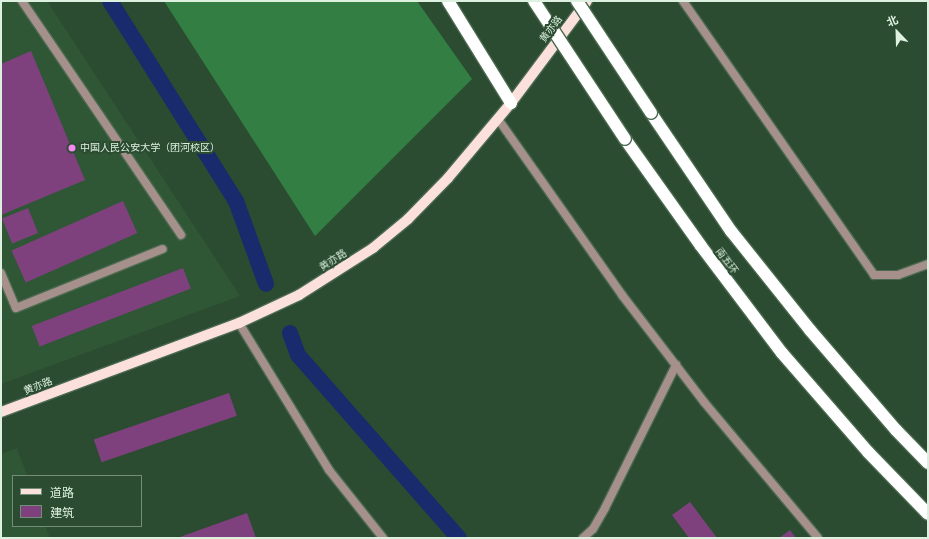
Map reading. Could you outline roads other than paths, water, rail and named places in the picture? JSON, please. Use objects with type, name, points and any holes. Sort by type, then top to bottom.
[{"type":"highway","points":[[448,1],[511,103]]},
{"type":"highway","name":"南五环","points":[[534,1],[625,139],[701,246],[782,353],[868,452],[928,514]]},
{"type":"highway","points":[[577,1],[731,231],[810,330],[896,430],[928,463]]},
{"type":"main road","name":"黄亦路","points":[[1,412],[239,323],[299,295],[373,248],[408,219],[448,178],[511,103],[587,1]]},
{"type":"street","points":[[22,1],[181,235]]},
{"type":"street","points":[[683,1],[874,275],[898,275],[928,264]]},
{"type":"street","points":[[498,119],[622,295],[704,402],[818,538]]},
{"type":"street","points":[[1,273],[3,285],[16,308],[163,249]]},
{"type":"street","points":[[239,323],[329,470],[383,538]]},
{"type":"street","points":[[583,538],[593,529],[605,508],[676,365]]},
{"type":"waterway","points":[[110,1],[236,201],[266,284]]},
{"type":"waterway","points":[[290,333],[298,355],[459,538]]},
{"type":"place","name":"中国人民公安大学（团河校区）","points":[[72,148]]}]
